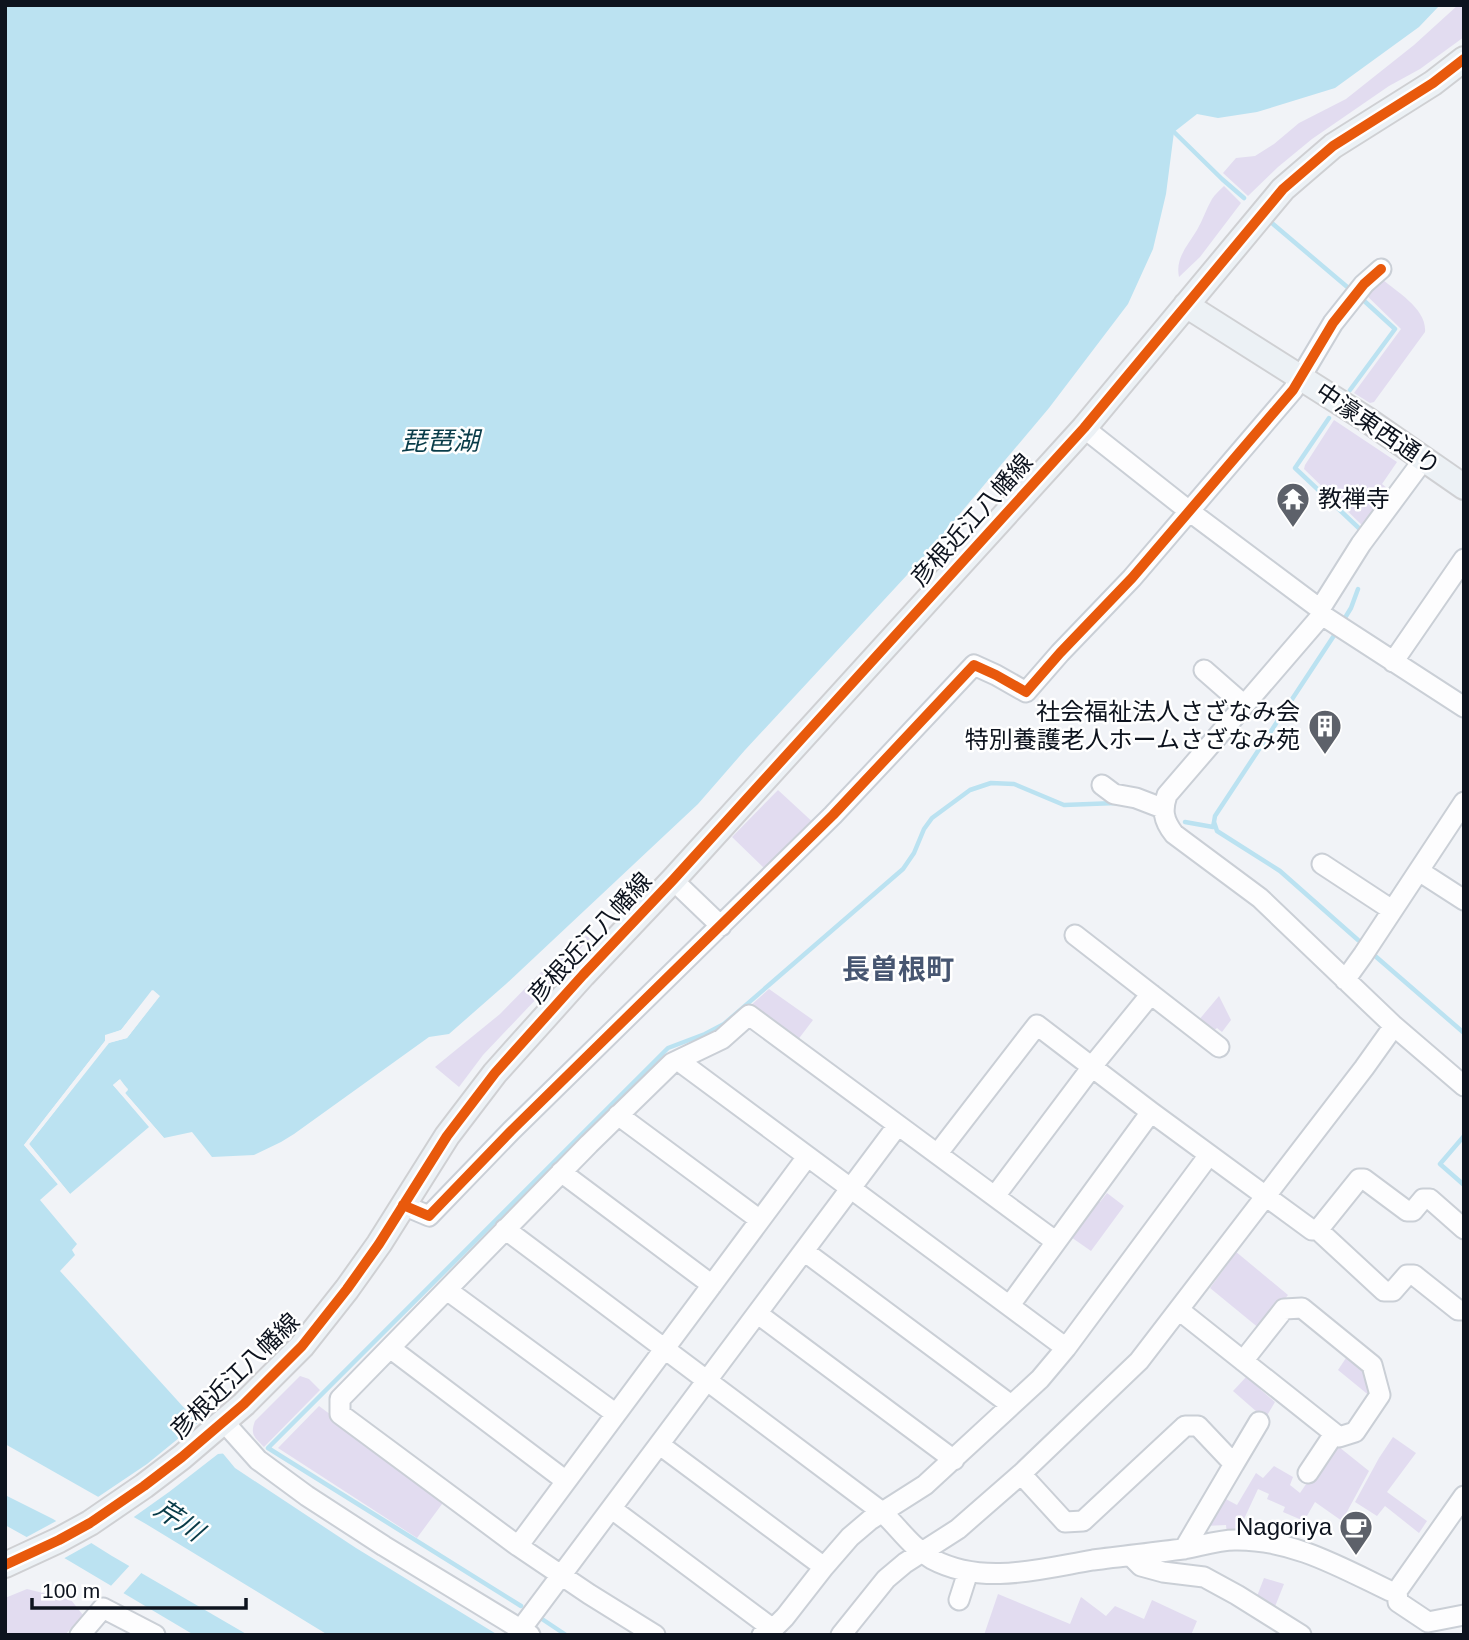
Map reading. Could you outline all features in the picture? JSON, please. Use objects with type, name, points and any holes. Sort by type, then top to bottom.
[{"type":"main road","name":"彦根近江八幡線","points":[[5,1565],[90,1523],[163,1472],[244,1404],[302,1346],[379,1244],[447,1136],[495,1073],[1084,428],[1283,189],[1333,146],[1433,83],[1464,59]]},
{"type":"main road","name":"中濠東西通り","points":[[1186,305],[1366,419],[1464,487]]},
{"type":"street","points":[[402,1205],[429,1216],[521,1121],[833,816],[974,665],[1026,692],[1132,578],[1293,390],[1333,323],[1358,291],[1381,269]]},
{"type":"street","points":[[1084,428],[1330,619],[1464,707]]},
{"type":"street","points":[[1424,459],[1367,536],[1330,619],[1244,705],[1167,795],[1162,808],[1174,834],[1260,898],[1394,1026],[1464,1086]]},
{"type":"street","points":[[1393,662],[1464,559]]},
{"type":"street","points":[[1204,670],[1244,705]]},
{"type":"street","points":[[1102,785],[1114,794],[1136,798],[1162,808]]},
{"type":"street","points":[[1345,980],[1464,802]]},
{"type":"street","points":[[1322,864],[1392,910]]},
{"type":"street","points":[[1419,870],[1464,900]]},
{"type":"street","points":[[674,880],[721,926]]},
{"type":"street","points":[[1075,935],[1219,1047]]},
{"type":"street","points":[[995,1196],[1151,994]]},
{"type":"street","points":[[655,1635],[518,1546],[340,1414],[340,1399],[618,1115],[672,1063],[722,1039],[749,1015],[1055,1241]]},
{"type":"street","points":[[938,1153],[1037,1025],[1209,1155],[1312,1230],[1318,1230],[1384,1291],[1393,1291],[1407,1275],[1415,1275],[1458,1310],[1464,1310]]},
{"type":"street","points":[[849,1633],[886,1579],[905,1563],[958,1529],[1021,1474],[1139,1361],[1394,1026]]},
{"type":"street","points":[[679,1061],[1066,1348]]},
{"type":"street","points":[[1010,1306],[1151,1112]]},
{"type":"street","points":[[618,1115],[760,1220]]},
{"type":"street","points":[[219,1426],[258,1460],[307,1496],[526,1632],[562,1576],[898,1125]]},
{"type":"street","points":[[612,1509],[767,1632],[785,1617],[850,1537],[882,1512],[925,1485],[1040,1379],[1209,1155]]},
{"type":"street","points":[[518,1546],[807,1157]]},
{"type":"street","points":[[561,1172],[712,1284]]},
{"type":"street","points":[[1318,1230],[1359,1179],[1364,1179],[1406,1211],[1413,1211],[1423,1199],[1430,1199],[1464,1229]]},
{"type":"street","points":[[505,1230],[882,1512],[915,1548],[935,1560],[968,1572],[1005,1574],[1234,1540],[1286,1546],[1328,1560],[1390,1591],[1397,1591]]},
{"type":"street","points":[[804,1251],[1011,1405]]},
{"type":"street","points":[[447,1290],[616,1414]]},
{"type":"street","points":[[1178,1310],[1339,1437],[1356,1432],[1380,1395],[1372,1366],[1302,1308],[1284,1309],[1243,1361]]},
{"type":"street","points":[[758,1314],[954,1460]]},
{"type":"street","points":[[390,1348],[566,1481]]},
{"type":"street","points":[[1184,1549],[1259,1422]]},
{"type":"street","points":[[1021,1474],[1065,1522],[1083,1521],[1185,1426],[1198,1426],[1234,1464]]},
{"type":"street","points":[[1308,1473],[1334,1434]]},
{"type":"street","points":[[660,1445],[824,1567]]},
{"type":"street","points":[[1464,1496],[1397,1591],[1398,1602],[1432,1628],[1464,1615]]},
{"type":"street","points":[[1131,1556],[1141,1566],[1163,1572],[1204,1577],[1301,1635]]},
{"type":"street","points":[[959,1600],[968,1572]]},
{"type":"street","points":[[80,1635],[103,1608],[155,1635]]},
{"type":"shaded area","points":[[1458,5],[1464,5],[1464,37],[1312,139],[1248,196],[1223,173],[1236,158],[1255,156],[1299,123],[1346,99],[1414,45]]},
{"type":"shaded area","points":[[1224,186],[1241,203],[1200,257],[1179,277],[1183,252],[1212,199]]},
{"type":"shaded area","points":[[1382,279],[1416,309],[1421,316],[1425,332],[1374,402],[1370,403],[1354,393],[1401,329],[1362,291]]},
{"type":"shaded area","points":[[1334,420],[1397,462],[1382,484],[1394,494],[1367,530],[1304,469]]},
{"type":"shaded area","points":[[778,790],[817,826],[768,872],[732,837]]},
{"type":"shaded area","points":[[586,936],[590,938],[483,1055],[459,1087],[435,1067],[500,1014],[560,953]]},
{"type":"shaded area","points":[[769,989],[813,1020],[797,1041],[749,1007]]},
{"type":"shaded area","points":[[1219,996],[1231,1020],[1222,1032],[1217,1028],[1212,1032],[1198,1021]]},
{"type":"shaded area","points":[[1107,1193],[1124,1206],[1091,1251],[1068,1235],[1095,1199],[1100,1202]]},
{"type":"shaded area","points":[[1235,1251],[1288,1295],[1260,1329],[1210,1288]]},
{"type":"shaded area","points":[[1348,1355],[1367,1371],[1371,1397],[1338,1370]]},
{"type":"shaded area","points":[[1248,1375],[1275,1402],[1265,1419],[1233,1391]]},
{"type":"shaded area","points":[[300,1376],[309,1379],[320,1390],[264,1447],[254,1435],[255,1421]]},
{"type":"shaded area","points":[[319,1406],[445,1500],[417,1538],[278,1448]]},
{"type":"shaded area","points":[[1393,1437],[1416,1453],[1387,1492],[1427,1521],[1419,1533],[1385,1506],[1377,1516],[1355,1502]]},
{"type":"shaded area","points":[[1334,1443],[1369,1471],[1342,1521],[1315,1502],[1304,1521],[1283,1512],[1285,1507],[1267,1499],[1269,1494],[1258,1489],[1240,1533],[1227,1535],[1226,1525],[1206,1526],[1222,1497],[1237,1505],[1256,1473],[1263,1478],[1274,1466],[1293,1477],[1290,1485],[1300,1493]]},
{"type":"shaded area","points":[[1264,1578],[1284,1584],[1272,1614],[1254,1604]]},
{"type":"shaded area","points":[[27,1589],[71,1600],[83,1615],[65,1635],[5,1635],[5,1598]]},
{"type":"shaded area","points":[[998,1594],[1070,1624],[1081,1597],[1106,1616],[1115,1606],[1144,1619],[1152,1600],[1197,1621],[1191,1635],[984,1635]]},
{"type":"water","name":"琵琶湖","points":[[5,5],[1440,5],[1419,27],[1335,88],[1257,112],[1218,118],[1197,114],[1174,132],[1166,194],[1153,249],[1128,304],[1049,408],[920,561],[698,804],[449,1034],[429,1037],[294,1134],[254,1155],[212,1157],[192,1132],[164,1138],[125,1093],[128,1089],[119,1080],[113,1085],[149,1127],[70,1194],[29,1144],[109,1043],[127,1038],[159,996],[152,990],[121,1030],[105,1036],[105,1041],[24,1145],[58,1184],[40,1200],[77,1244],[72,1250],[75,1255],[60,1271],[235,1468],[356,1548],[498,1635],[328,1635],[146,1524],[5,1444]]},
{"type":"water","points":[[5,1495],[53,1519],[248,1635],[194,1635],[5,1525]]},
{"type":"pier","points":[[153,990],[160,996],[127,1038],[108,1043],[29,1144],[70,1194],[68,1196],[24,1145],[105,1041],[105,1035],[121,1030]]},
{"type":"pier","points":[[120,1079],[128,1090],[125,1093],[164,1138],[162,1140],[113,1085]]},
{"type":"pier","points":[[201,1420],[228,1453],[218,1454],[131,1519],[95,1499],[147,1464]]},
{"type":"pier","points":[[60,1519],[95,1541],[61,1560],[23,1539]]},
{"type":"pier","points":[[132,1563],[144,1570],[121,1596],[109,1588]]},
{"type":"waterway","points":[[1170,131],[1244,198]]},
{"type":"waterway","points":[[1273,224],[1352,291]]},
{"type":"waterway","points":[[1350,390],[1395,329],[1361,298]]},
{"type":"waterway","points":[[1329,418],[1295,468],[1363,532]]},
{"type":"waterway","points":[[1343,621],[1358,589]]},
{"type":"waterway","points":[[1337,631],[1215,816],[1214,822],[1217,831],[1280,871],[1358,940]]},
{"type":"waterway","points":[[521,1606],[268,1448],[668,1048],[724,1024],[903,869],[932,818],[970,790],[991,783],[1014,784],[1064,805],[1116,803]]},
{"type":"waterway","points":[[1185,822],[1213,827],[1214,822]]},
{"type":"waterway","points":[[1374,955],[1464,1033]]},
{"type":"waterway","points":[[1464,1136],[1440,1164],[1464,1185]]},
{"type":"waterway","points":[[542,1619],[566,1635]]},
{"type":"cycle path","points":[[5,1565],[90,1523],[144,1486],[244,1404],[302,1346],[379,1244],[447,1136],[495,1073],[1084,428],[1283,189],[1333,146],[1433,83],[1464,59]]},
{"type":"cycle path","points":[[403,1205],[429,1216],[511,1131],[833,815],[974,665],[1026,692],[1132,578],[1293,390],[1333,323],[1364,284],[1381,269]]},
{"type":"place","name":"教禅寺","points":[[1293,529]]},
{"type":"place","name":"社会福祉法人さざなみ会 特別養護老人ホームさざなみ苑","points":[[1325,756]]},
{"type":"place","name":"Nagoriya","points":[[1356,1557]]},
{"type":"district","name":"長曽根町","points":[[898,969]]},
{"type":"water label","name":"芹川","points":[[179,1520]]}]
